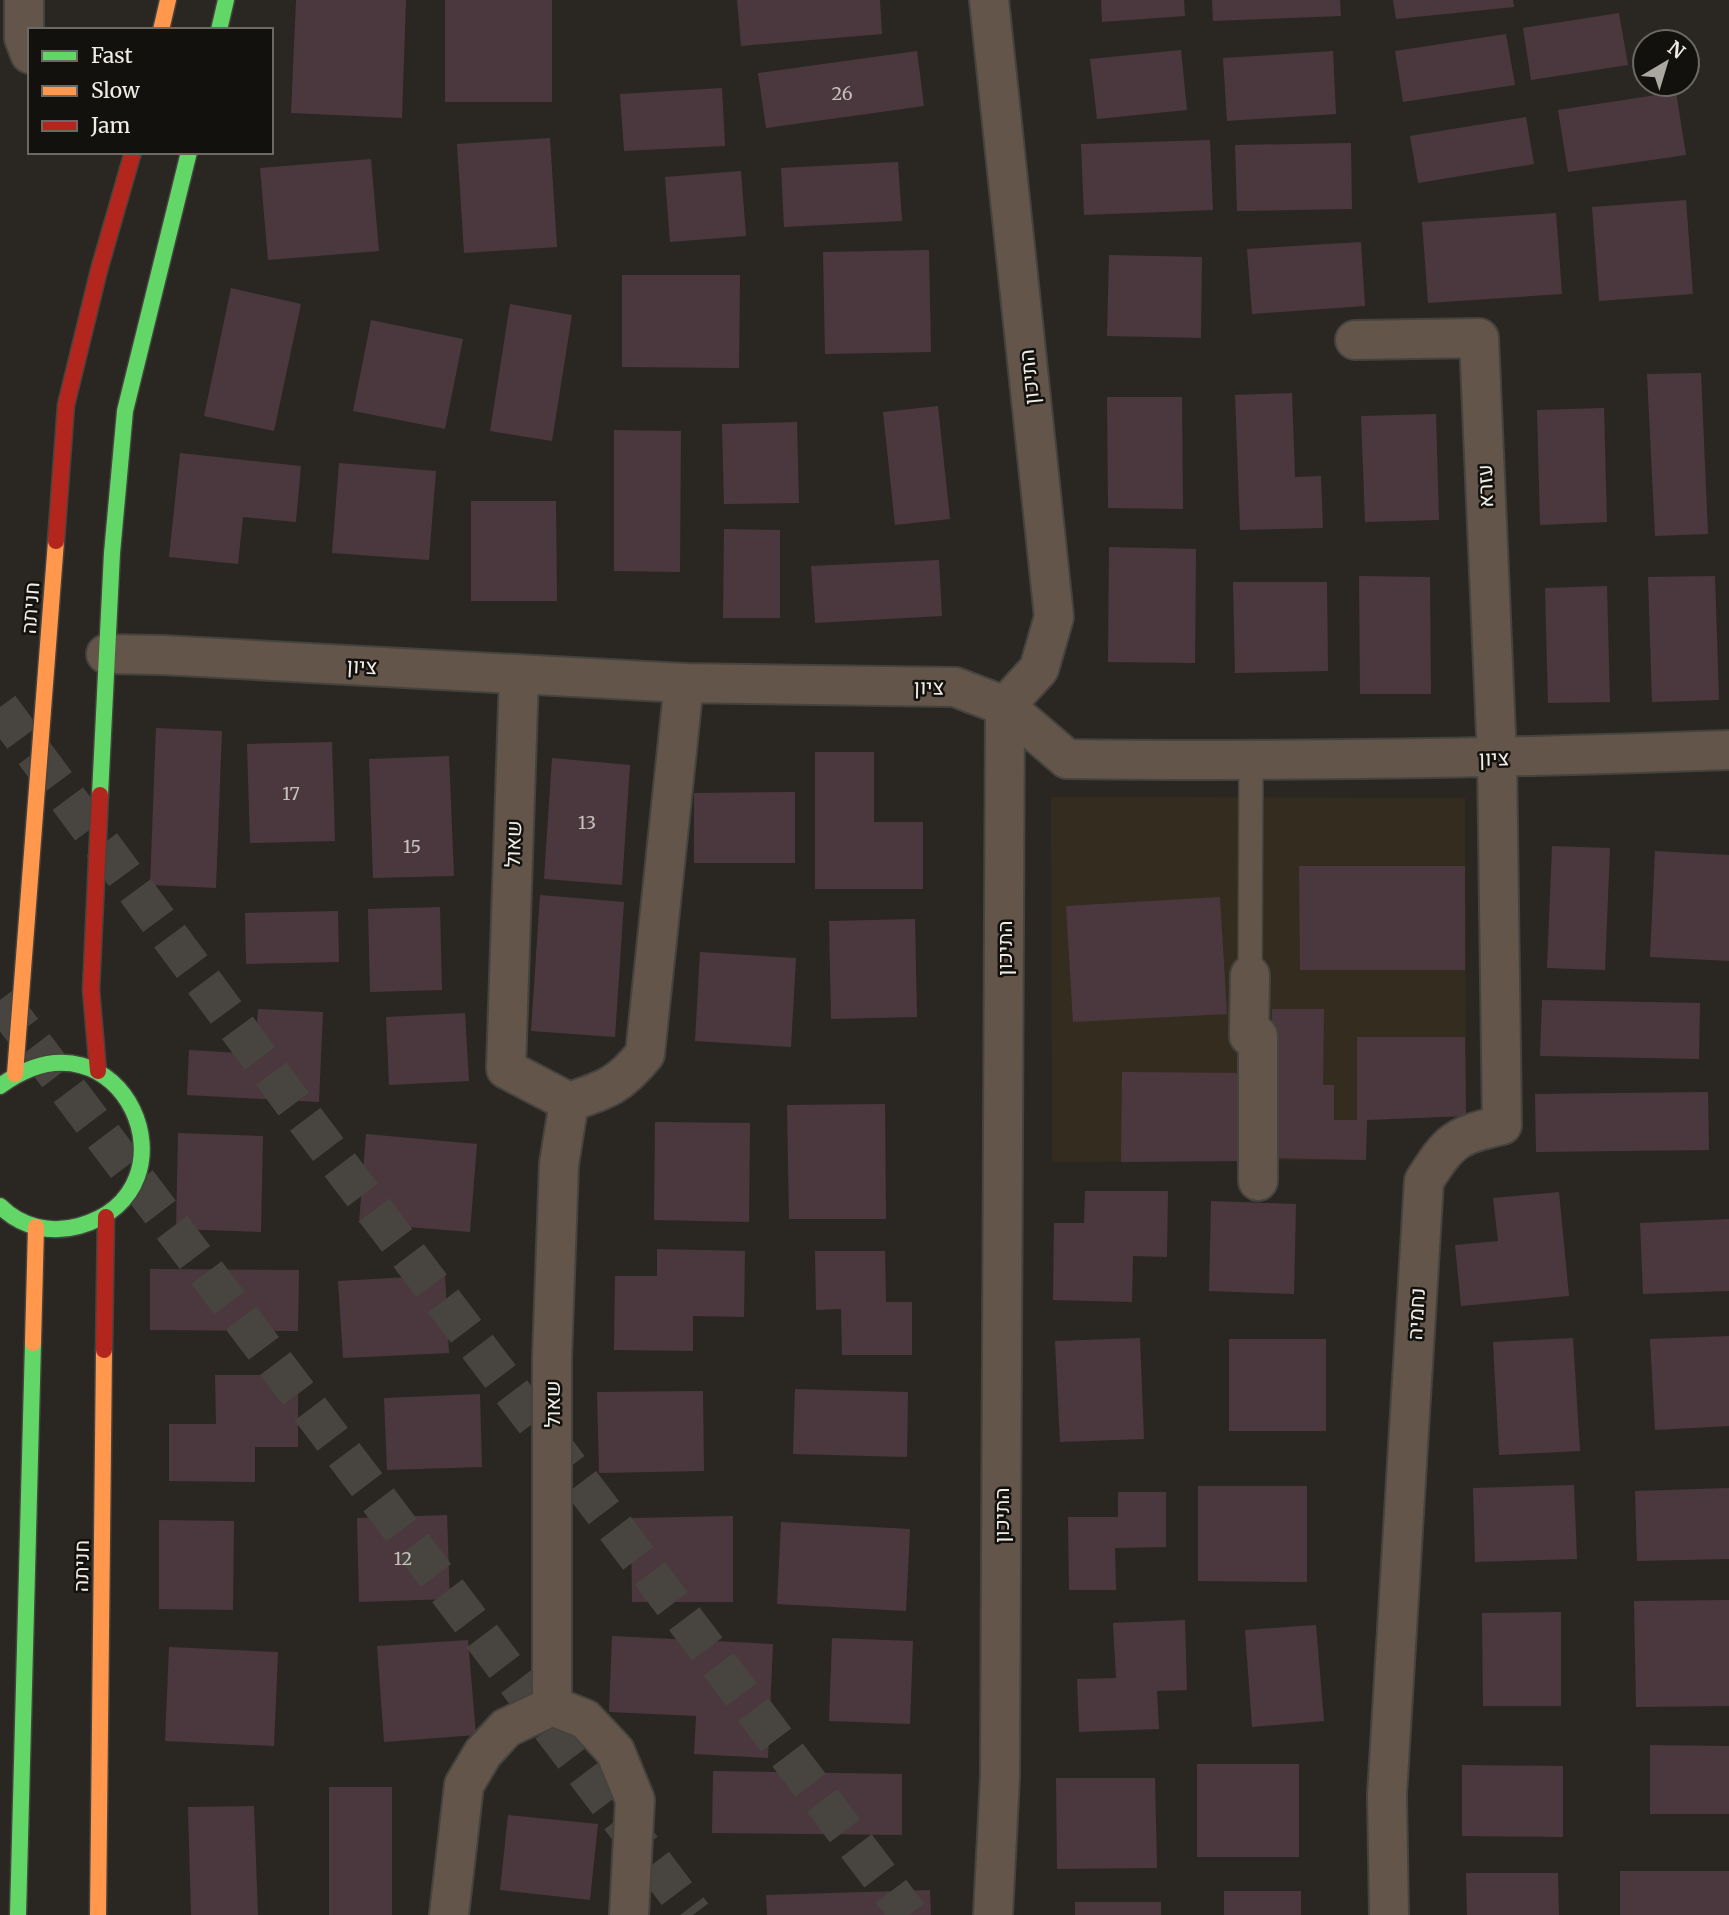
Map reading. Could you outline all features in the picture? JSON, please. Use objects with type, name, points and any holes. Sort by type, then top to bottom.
[{"type":"street","points":[[24,0],[24,38],[28,49]]},
{"type":"street","points":[[161,28],[168,0]]},
{"type":"street","points":[[219,28],[226,0]]},
{"type":"street","name":"התיכון","points":[[989,0],[1054,617],[1039,669],[1005,706],[1000,1776],[993,1915]]},
{"type":"street","name":"חניתה","points":[[15,1074],[66,405],[99,270],[132,154]]},
{"type":"street","points":[[98,1071],[91,990],[106,654],[125,411],[189,154]]},
{"type":"street","name":"עזרא","points":[[1355,340],[1479,338],[1497,758]]},
{"type":"street","name":"ציון","points":[[106,654],[684,683],[956,687],[1005,706],[1067,760],[1497,758],[1729,750]]},
{"type":"street","name":"שאול","points":[[519,674],[506,1069],[569,1102],[559,1164],[552,1358],[552,1706]]},
{"type":"street","points":[[569,1102],[600,1092],[628,1076],[645,1054],[684,683]]},
{"type":"street","name":"נחמיה","points":[[1389,1915],[1387,1795],[1424,1181],[1443,1150],[1467,1133],[1502,1125],[1497,758]]},
{"type":"street","points":[[1250,975],[1249,1036],[1258,1036],[1258,1181]]},
{"type":"street","points":[[0,1086],[15,1074],[37,1065],[61,1063],[98,1071],[126,1097],[139,1121],[143,1148],[138,1174],[125,1198],[106,1217],[84,1227],[60,1231],[36,1227],[22,1222],[0,1206]]},
{"type":"street","name":"חניתה","points":[[98,1915],[106,1217]]},
{"type":"street","points":[[18,1913],[36,1227]]},
{"type":"street","points":[[449,1915],[464,1785],[483,1753],[506,1728],[552,1706],[585,1719],[615,1751],[635,1800],[629,1915]]},
{"type":"lane","points":[[1250,975],[1251,761]]},
{"type":"shaded area","points":[[1051,797],[1465,798],[1466,1116],[1367,1120],[1366,1160],[1052,1162]]},
{"type":"building","points":[[296,0],[406,0],[402,118],[291,113]]},
{"type":"building","points":[[445,0],[552,0],[552,102],[445,102]]},
{"type":"building","points":[[737,0],[880,0],[882,34],[741,46]]},
{"type":"building","points":[[1101,0],[1184,0],[1185,16],[1102,22]]},
{"type":"building","points":[[1212,0],[1340,0],[1341,16],[1213,21]]},
{"type":"building","points":[[1393,0],[1513,0],[1514,7],[1396,19]]},
{"type":"building","points":[[1619,13],[1628,65],[1531,80],[1523,28]]},
{"type":"building","points":[[1506,34],[1515,85],[1403,102],[1395,51]]},
{"type":"building","points":[[1181,50],[1187,110],[1097,119],[1090,59]]},
{"type":"building","points":[[917,51],[924,106],[766,128],[758,73]]},
{"type":"building","points":[[1333,51],[1336,114],[1227,121],[1223,58]]},
{"type":"building","points":[[722,88],[725,146],[624,151],[620,94]]},
{"type":"building","points":[[1637,98],[1677,98],[1686,155],[1568,172],[1558,110]]},
{"type":"building","points":[[1526,117],[1534,164],[1418,183],[1410,136]]},
{"type":"building","points":[[550,138],[557,247],[464,253],[457,144]]},
{"type":"building","points":[[1210,140],[1213,210],[1084,215],[1081,144]]},
{"type":"building","points":[[1351,143],[1352,209],[1237,211],[1235,145]]},
{"type":"building","points":[[371,159],[379,251],[268,260],[260,168]]},
{"type":"building","points":[[898,162],[902,221],[784,227],[781,168]]},
{"type":"building","points":[[741,171],[746,236],[670,242],[665,177]]},
{"type":"building","points":[[1686,200],[1693,294],[1599,301],[1592,207]]},
{"type":"building","points":[[1556,213],[1562,294],[1428,303],[1422,222]]},
{"type":"building","points":[[1361,242],[1365,306],[1252,314],[1247,249]]},
{"type":"building","points":[[929,250],[931,352],[825,354],[823,252]]},
{"type":"building","points":[[1109,255],[1202,257],[1201,338],[1107,336]]},
{"type":"building","points":[[622,275],[740,275],[739,368],[622,367]]},
{"type":"building","points":[[231,288],[301,304],[274,431],[204,416]]},
{"type":"building","points":[[510,304],[572,315],[552,441],[490,431]]},
{"type":"building","points":[[371,320],[463,339],[445,429],[353,411]]},
{"type":"building","points":[[1701,373],[1708,534],[1655,536],[1647,374]]},
{"type":"building","points":[[1292,393],[1295,477],[1321,476],[1323,528],[1240,530],[1235,395]]},
{"type":"building","points":[[1107,397],[1182,397],[1183,509],[1108,508]]},
{"type":"building","points":[[938,406],[950,519],[895,525],[883,412]]},
{"type":"building","points":[[1604,408],[1607,522],[1540,525],[1537,410]]},
{"type":"building","points":[[1436,414],[1439,520],[1365,522],[1361,416]]},
{"type":"building","points":[[797,422],[799,503],[724,504],[722,424]]},
{"type":"building","points":[[614,430],[681,431],[680,572],[614,571]]},
{"type":"building","points":[[180,453],[301,466],[296,522],[243,517],[238,564],[169,557]]},
{"type":"building","points":[[339,463],[436,471],[429,560],[332,553]]},
{"type":"building","points":[[471,501],[556,501],[557,601],[471,601]]},
{"type":"building","points":[[724,529],[780,530],[780,618],[723,618]]},
{"type":"building","points":[[1109,547],[1196,549],[1195,663],[1108,662]]},
{"type":"building","points":[[939,560],[942,616],[815,623],[811,566]]},
{"type":"building","points":[[1359,576],[1430,577],[1431,694],[1360,694]]},
{"type":"building","points":[[1715,576],[1719,700],[1652,702],[1648,577]]},
{"type":"building","points":[[1233,582],[1327,582],[1328,671],[1235,673]]},
{"type":"building","points":[[1607,586],[1610,702],[1548,703],[1545,588]]},
{"type":"building","points":[[156,728],[222,731],[216,888],[150,885]]},
{"type":"building","points":[[332,742],[335,841],[250,843],[247,744]]},
{"type":"building","points":[[815,752],[874,752],[874,822],[923,822],[923,889],[815,889]]},
{"type":"building","points":[[449,756],[454,876],[373,878],[369,759]]},
{"type":"building","points":[[552,758],[630,765],[622,885],[544,879]]},
{"type":"building","points":[[795,792],[795,863],[694,863],[694,793]]},
{"type":"building","points":[[1552,846],[1610,848],[1605,970],[1547,968]]},
{"type":"building","points":[[1655,851],[1729,855],[1729,961],[1650,957]]},
{"type":"building","points":[[1299,866],[1465,866],[1465,970],[1300,970]]},
{"type":"building","points":[[540,895],[624,902],[615,1037],[531,1031]]},
{"type":"building","points":[[1220,897],[1227,1014],[1073,1022],[1066,906]]},
{"type":"building","points":[[440,907],[442,990],[370,992],[368,909]]},
{"type":"building","points":[[338,911],[339,962],[246,964],[245,913]]},
{"type":"building","points":[[915,919],[917,1017],[831,1019],[829,921]]},
{"type":"building","points":[[700,952],[796,958],[791,1047],[695,1041]]},
{"type":"building","points":[[1542,1000],[1700,1003],[1699,1059],[1540,1056]]},
{"type":"building","points":[[258,1009],[323,1012],[319,1102],[187,1095],[189,1050],[255,1054]]},
{"type":"building","points":[[1272,1009],[1324,1009],[1323,1085],[1334,1085],[1334,1120],[1357,1120],[1357,1037],[1465,1037],[1466,1116],[1367,1120],[1366,1160],[1271,1158]]},
{"type":"building","points":[[465,1013],[469,1081],[389,1085],[386,1017]]},
{"type":"building","points":[[1122,1072],[1246,1073],[1245,1161],[1121,1162]]},
{"type":"building","points":[[1708,1092],[1709,1150],[1536,1152],[1535,1094]]},
{"type":"building","points":[[885,1104],[886,1219],[789,1219],[787,1105]]},
{"type":"building","points":[[655,1122],[750,1123],[749,1222],[654,1220]]},
{"type":"building","points":[[178,1133],[263,1136],[261,1232],[176,1229]]},
{"type":"building","points":[[366,1134],[477,1144],[470,1232],[359,1223]]},
{"type":"building","points":[[1085,1191],[1168,1191],[1167,1257],[1133,1256],[1132,1302],[1053,1300],[1054,1223],[1084,1223]]},
{"type":"building","points":[[1559,1192],[1569,1296],[1461,1306],[1455,1245],[1498,1241],[1493,1198]]},
{"type":"building","points":[[1211,1201],[1296,1204],[1294,1294],[1209,1291]]},
{"type":"building","points":[[1729,1219],[1729,1291],[1643,1294],[1640,1223]]},
{"type":"building","points":[[657,1249],[745,1251],[744,1317],[693,1316],[693,1351],[614,1350],[615,1276],[657,1276]]},
{"type":"building","points":[[815,1251],[885,1251],[886,1302],[912,1302],[912,1355],[842,1355],[841,1309],[816,1310]]},
{"type":"building","points":[[150,1269],[299,1270],[298,1331],[150,1330]]},
{"type":"building","points":[[445,1275],[449,1353],[343,1358],[338,1281]]},
{"type":"building","points":[[1729,1336],[1729,1426],[1655,1430],[1650,1339]]},
{"type":"building","points":[[1140,1338],[1144,1439],[1060,1442],[1055,1341]]},
{"type":"building","points":[[1573,1338],[1580,1451],[1499,1455],[1493,1342]]},
{"type":"building","points":[[1229,1339],[1326,1339],[1326,1431],[1229,1431]]},
{"type":"building","points":[[215,1375],[298,1375],[298,1447],[255,1447],[255,1482],[169,1481],[169,1424],[216,1424]]},
{"type":"building","points":[[795,1389],[908,1392],[907,1457],[793,1454]]},
{"type":"building","points":[[703,1391],[704,1471],[599,1473],[597,1392]]},
{"type":"building","points":[[480,1394],[482,1467],[387,1470],[384,1398]]},
{"type":"building","points":[[1574,1485],[1577,1559],[1475,1562],[1473,1488]]},
{"type":"building","points":[[1198,1486],[1307,1486],[1307,1582],[1198,1581]]},
{"type":"building","points":[[1729,1488],[1729,1559],[1637,1561],[1635,1491]]},
{"type":"building","points":[[1118,1492],[1166,1492],[1166,1547],[1115,1548],[1116,1590],[1069,1590],[1068,1517],[1118,1517]]},
{"type":"building","points":[[447,1515],[450,1599],[359,1602],[357,1518]]},
{"type":"building","points":[[733,1516],[733,1602],[632,1602],[631,1518]]},
{"type":"building","points":[[159,1520],[234,1521],[233,1610],[159,1609]]},
{"type":"building","points":[[781,1522],[910,1529],[906,1611],[777,1604]]},
{"type":"building","points":[[1729,1600],[1729,1706],[1636,1707],[1634,1601]]},
{"type":"building","points":[[1561,1612],[1561,1706],[1483,1706],[1482,1613]]},
{"type":"building","points":[[1185,1620],[1187,1690],[1157,1691],[1159,1729],[1079,1732],[1077,1679],[1116,1678],[1113,1623]]},
{"type":"building","points":[[1316,1625],[1324,1721],[1252,1727],[1245,1630]]},
{"type":"building","points":[[612,1636],[773,1644],[768,1758],[694,1754],[696,1716],[609,1712]]},
{"type":"building","points":[[832,1638],[913,1641],[910,1724],[829,1721]]},
{"type":"building","points":[[468,1640],[476,1735],[384,1742],[377,1646]]},
{"type":"building","points":[[169,1647],[278,1652],[274,1746],[165,1741]]},
{"type":"building","points":[[1650,1745],[1729,1746],[1729,1814],[1650,1814]]},
{"type":"building","points":[[1197,1764],[1299,1764],[1299,1857],[1197,1857]]},
{"type":"building","points":[[1462,1765],[1563,1766],[1563,1837],[1462,1836]]},
{"type":"building","points":[[713,1771],[902,1774],[902,1835],[712,1833]]},
{"type":"building","points":[[1056,1778],[1155,1778],[1157,1868],[1057,1869]]},
{"type":"building","points":[[329,1787],[392,1787],[392,1915],[329,1915]]},
{"type":"building","points":[[254,1806],[258,1915],[191,1915],[188,1807]]},
{"type":"building","points":[[508,1815],[598,1824],[590,1900],[500,1890]]},
{"type":"building","points":[[1620,1871],[1729,1871],[1729,1915],[1620,1915]]},
{"type":"building","points":[[1466,1873],[1558,1873],[1559,1915],[1467,1915]]},
{"type":"building","points":[[930,1890],[931,1915],[767,1915],[766,1895]]},
{"type":"building","points":[[1224,1891],[1301,1891],[1301,1915],[1224,1915]]},
{"type":"building","points":[[1075,1902],[1161,1902],[1161,1915],[1075,1915]]},
{"type":"tunnel","points":[[0,707],[299,1111],[909,1915]]},
{"type":"tunnel","points":[[0,1000],[693,1915]]},
{"type":"traffic: fast","points":[[219,28],[226,0]]},
{"type":"traffic: fast","points":[[100,795],[112,553],[125,411],[189,154]]},
{"type":"traffic: fast","points":[[0,1086],[44,1065],[82,1065],[112,1082],[132,1109],[142,1143],[137,1177],[117,1206],[79,1226],[57,1229],[36,1227],[17,1219],[0,1206]]},
{"type":"traffic: fast","points":[[18,1915],[33,1343]]},
{"type":"traffic: slow","points":[[161,28],[168,0]]},
{"type":"traffic: slow","points":[[15,1074],[56,541]]},
{"type":"traffic: slow","points":[[33,1343],[36,1227]]},
{"type":"traffic: slow","points":[[98,1915],[104,1350]]},
{"type":"traffic: jam","points":[[56,541],[66,405],[99,270],[132,154]]},
{"type":"traffic: jam","points":[[98,1071],[91,990],[100,795]]},
{"type":"traffic: jam","points":[[104,1350],[106,1217]]}]
